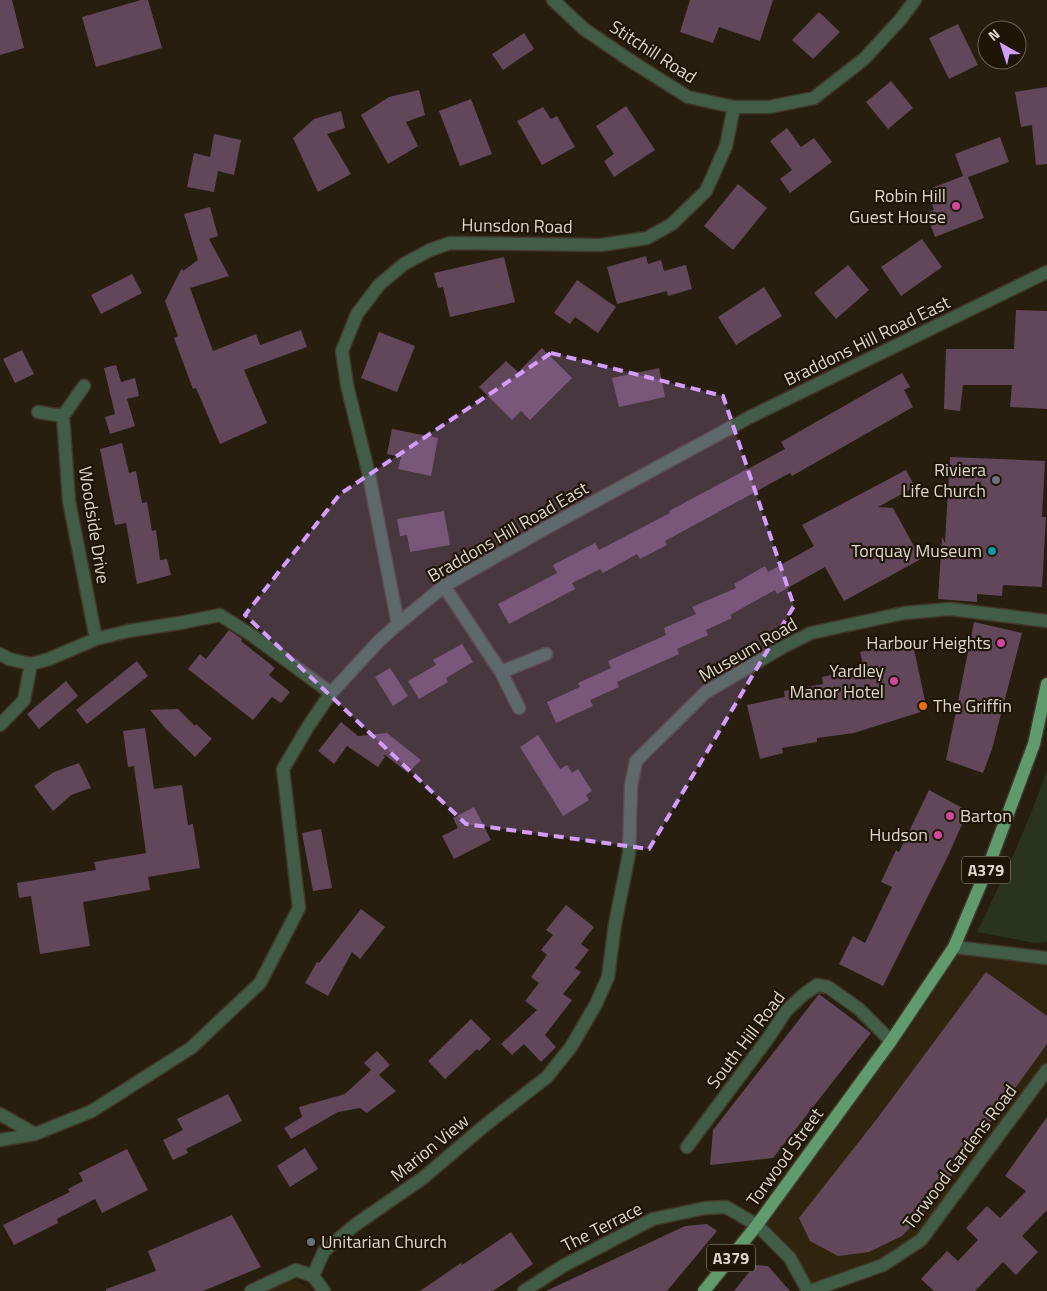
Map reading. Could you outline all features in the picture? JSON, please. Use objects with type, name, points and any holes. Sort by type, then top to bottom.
[{"type":"main road","name":"A379","points":[[891,1041],[954,947],[990,862],[1034,744],[1047,684]]},
{"type":"main road","name":"Torwood Street","points":[[704,1291],[757,1225],[891,1041]]},
{"type":"street","name":"Stitchill Road","points":[[553,0],[584,29],[688,97],[734,107],[769,107],[814,98],[864,59],[900,20],[915,0]]},
{"type":"street","name":"Hunsdon Road","points":[[398,624],[369,475],[347,385],[342,351],[357,314],[379,285],[404,264],[450,242],[600,246],[647,238],[672,224],[706,191],[726,146],[734,107]]},
{"type":"street","name":"Braddons Hill Road East","points":[[0,1140],[36,1134],[92,1111],[191,1048],[260,983],[299,908],[283,769],[309,725],[331,693],[379,641],[398,624],[444,586],[750,417],[1047,272]]},
{"type":"street","points":[[38,412],[63,416],[84,386]]},
{"type":"street","name":"Woodside Drive","points":[[63,416],[69,501],[96,639]]},
{"type":"street","points":[[444,586],[501,672],[519,708]]},
{"type":"street","name":"Museum Road","points":[[571,1047],[596,1004],[608,977],[615,924],[629,854],[631,786],[636,762],[706,692],[811,633],[904,613],[950,609],[1047,621]]},
{"type":"street","points":[[0,654],[9,660],[31,664],[50,659],[96,639],[128,631],[220,615],[253,636],[331,693]]},
{"type":"street","points":[[501,672],[546,654]]},
{"type":"street","points":[[0,725],[24,700],[31,664]]},
{"type":"street","points":[[954,947],[1047,958]]},
{"type":"street","name":"South Hill Road","points":[[687,1147],[769,1037],[786,1011],[817,985],[828,987],[859,1009],[891,1041]]},
{"type":"street","name":"Marion View","points":[[313,1276],[324,1251],[355,1225],[423,1178],[484,1126],[547,1077],[571,1047]]},
{"type":"street","name":"Torwood Gardens Road","points":[[809,1291],[883,1265],[921,1240],[1047,1070]]},
{"type":"street","points":[[0,1114],[36,1134]]},
{"type":"street","name":"The Terrace","points":[[524,1291],[563,1266],[653,1219],[704,1208],[726,1207],[757,1225],[790,1258],[809,1291]]},
{"type":"street","points":[[251,1291],[296,1270],[313,1276],[324,1291]]},
{"type":"highlighted area","points":[[551,353],[723,396],[794,606],[649,849],[466,824],[245,615],[340,494]]},
{"type":"shaded area","points":[[954,947],[1047,958],[1047,1070],[921,1240],[883,1265],[810,1291],[757,1225]]},
{"type":"shaded area","points":[[292,1280],[308,1287],[310,1291],[267,1291]]},
{"type":"green space","points":[[1047,770],[1047,942],[1035,943],[977,932],[1015,852]]},
{"type":"building","points":[[0,0],[12,0],[24,48],[0,55]]},
{"type":"building","points":[[141,0],[148,0],[162,48],[96,67],[82,17]]},
{"type":"building","points":[[690,0],[773,0],[760,41],[719,27],[713,43],[680,32]]},
{"type":"building","points":[[819,12],[840,32],[813,59],[792,40]]},
{"type":"building","points":[[958,24],[977,65],[949,79],[929,38]]},
{"type":"building","points":[[524,33],[534,49],[503,70],[492,54]]},
{"type":"building","points":[[891,81],[913,108],[888,129],[866,102]]},
{"type":"building","points":[[1047,87],[1047,164],[1036,165],[1032,125],[1021,127],[1015,92]]},
{"type":"building","points":[[419,90],[425,115],[406,122],[418,146],[388,164],[361,115],[389,97]]},
{"type":"building","points":[[471,99],[492,154],[460,166],[439,111]]},
{"type":"building","points":[[626,106],[655,150],[614,177],[604,161],[614,154],[596,126]]},
{"type":"building","points":[[543,107],[551,119],[557,116],[575,147],[542,165],[517,121]]},
{"type":"building","points":[[341,111],[345,128],[327,134],[351,174],[318,192],[293,138],[314,119]]},
{"type":"building","points":[[787,128],[801,147],[814,138],[832,162],[790,193],[780,179],[792,170],[770,141]]},
{"type":"building","points":[[214,134],[241,140],[234,175],[218,171],[214,192],[187,187],[194,153],[210,157]]},
{"type":"building","points":[[1000,137],[1009,162],[968,177],[984,218],[935,237],[926,213],[934,210],[927,190],[963,176],[955,154]]},
{"type":"building","points":[[738,184],[767,208],[733,250],[704,226]]},
{"type":"building","points":[[210,207],[218,236],[209,239],[229,276],[190,288],[213,351],[256,334],[260,345],[301,330],[307,347],[244,370],[267,423],[220,444],[196,388],[193,389],[174,338],[178,336],[165,301],[182,268],[183,271],[198,260],[184,214]]},
{"type":"building","points":[[922,239],[942,267],[901,296],[881,267]]},
{"type":"building","points":[[646,256],[648,264],[661,260],[664,271],[686,265],[692,289],[668,296],[667,291],[617,304],[607,267]]},
{"type":"building","points":[[504,257],[515,302],[450,317],[443,287],[438,288],[434,273]]},
{"type":"building","points":[[848,265],[869,290],[836,319],[814,293]]},
{"type":"building","points":[[132,274],[142,293],[101,314],[91,295]]},
{"type":"building","points":[[577,280],[616,307],[598,333],[575,317],[570,324],[554,313]]},
{"type":"building","points":[[764,287],[782,316],[736,345],[718,317]]},
{"type":"building","points":[[1016,310],[1047,311],[1047,409],[1010,407],[1012,385],[963,385],[960,411],[944,409],[946,349],[1014,349]]},
{"type":"building","points":[[379,332],[415,346],[397,392],[361,378]]},
{"type":"building","points":[[542,348],[572,378],[530,420],[521,411],[512,420],[479,387],[506,361],[518,372]]},
{"type":"building","points":[[22,350],[34,374],[15,383],[3,359]]},
{"type":"building","points":[[116,365],[121,382],[135,378],[139,396],[127,399],[135,426],[110,434],[105,417],[115,414],[104,368]]},
{"type":"building","points":[[659,368],[665,397],[619,407],[612,378]]},
{"type":"building","points":[[902,373],[910,387],[904,390],[913,407],[792,476],[790,473],[665,541],[667,545],[640,559],[637,554],[603,573],[600,569],[572,583],[575,589],[509,624],[498,604],[557,573],[553,565],[595,543],[599,550],[670,513],[669,511],[785,449],[781,442]]},
{"type":"building","points":[[392,429],[438,438],[431,476],[398,469],[401,457],[387,454]]},
{"type":"building","points":[[122,443],[129,473],[136,471],[142,503],[147,502],[152,531],[156,530],[160,560],[167,559],[171,575],[137,584],[126,523],[115,525],[100,449]]},
{"type":"building","name":"Torquay Museum","points":[[950,457],[1045,461],[1042,517],[1046,517],[1042,587],[1003,585],[1002,596],[977,594],[977,602],[938,599],[942,537],[945,543]]},
{"type":"building","points":[[906,470],[915,487],[878,507],[893,508],[921,559],[844,601],[825,567],[777,594],[775,590],[730,615],[732,618],[706,630],[708,635],[677,649],[679,654],[617,682],[619,687],[590,700],[593,706],[556,723],[547,702],[580,687],[578,683],[611,668],[608,661],[666,635],[664,628],[696,614],[692,607],[736,588],[734,584],[765,566],[768,572],[814,546],[802,525]]},
{"type":"building","points":[[444,511],[450,545],[410,552],[407,535],[400,536],[397,519]]},
{"type":"building","points":[[974,622],[1022,633],[992,749],[983,773],[946,760],[955,716],[961,700],[958,701]]},
{"type":"building","points":[[229,630],[275,668],[269,675],[290,692],[281,703],[272,697],[253,720],[188,669],[200,654],[206,659]]},
{"type":"building","points":[[912,640],[927,710],[854,733],[817,738],[817,742],[782,748],[783,753],[760,759],[747,705],[785,697],[784,691],[823,684],[822,677],[864,668],[860,652]]},
{"type":"building","points":[[462,644],[473,662],[446,678],[448,682],[419,699],[408,681],[436,665],[433,660]]},
{"type":"building","points":[[137,661],[148,676],[87,724],[76,710]]},
{"type":"building","points":[[390,668],[408,696],[393,706],[375,677]]},
{"type":"building","points":[[66,681],[78,696],[39,729],[27,714]]},
{"type":"building","points":[[178,709],[212,739],[195,757],[165,728],[150,710]]},
{"type":"building","points":[[341,722],[358,736],[387,733],[421,760],[408,773],[385,755],[383,755],[385,757],[378,767],[347,746],[334,764],[318,751]]},
{"type":"building","points":[[145,728],[154,789],[182,785],[188,825],[193,824],[200,868],[148,877],[150,890],[83,902],[90,946],[40,954],[31,896],[19,898],[17,883],[96,870],[94,862],[146,853],[134,766],[128,767],[123,731]]},
{"type":"building","points":[[538,735],[560,769],[567,765],[572,773],[578,769],[592,791],[586,795],[589,800],[563,816],[520,747]]},
{"type":"building","points":[[79,763],[91,788],[71,795],[53,811],[34,786],[54,772]]},
{"type":"building","points":[[929,790],[968,811],[947,858],[883,986],[839,964],[853,936],[865,943],[892,887],[881,882],[896,850],[899,852]]},
{"type":"building","points":[[474,807],[491,840],[454,859],[442,836],[458,828],[453,818]]},
{"type":"building","points":[[321,829],[332,888],[313,891],[302,833]]},
{"type":"building","points":[[566,905],[594,927],[581,944],[589,950],[575,968],[581,972],[563,994],[572,1000],[545,1035],[556,1047],[541,1062],[524,1044],[512,1055],[501,1044],[537,1010],[525,1001],[539,983],[531,977],[547,955],[541,950],[553,935],[546,930]]},
{"type":"building","points":[[361,909],[385,927],[360,959],[352,952],[328,996],[305,983],[317,962],[319,963]]},
{"type":"building","points":[[986,972],[1047,1016],[1047,1044],[927,1210],[902,1236],[869,1252],[838,1256],[810,1241],[799,1218],[876,1120]]},
{"type":"building","points":[[819,994],[871,1033],[773,1158],[710,1165],[713,1130]]},
{"type":"building","points":[[471,1019],[491,1039],[479,1051],[477,1049],[445,1079],[428,1061]]},
{"type":"building","points":[[377,1051],[390,1065],[379,1075],[396,1091],[367,1113],[360,1108],[338,1112],[291,1139],[284,1128],[302,1117],[299,1107],[345,1094],[371,1070],[364,1063]]},
{"type":"building","points":[[228,1094],[242,1121],[186,1149],[188,1153],[173,1160],[163,1140],[183,1130],[177,1119]]},
{"type":"building","points":[[1047,1117],[1047,1210],[1022,1236],[1038,1252],[1016,1275],[1003,1262],[975,1291],[934,1291],[921,1279],[947,1251],[958,1261],[978,1240],[966,1228],[987,1206],[1000,1218],[1026,1191],[1005,1176]]},
{"type":"building","points":[[305,1148],[318,1169],[290,1187],[277,1166]]},
{"type":"building","points":[[127,1149],[148,1190],[102,1213],[95,1199],[57,1219],[58,1223],[14,1245],[3,1225],[70,1192],[68,1189],[83,1181],[79,1173]]},
{"type":"building","points":[[232,1215],[261,1267],[203,1291],[106,1291],[106,1289],[156,1271],[148,1251]]},
{"type":"building","points":[[707,1224],[717,1231],[667,1291],[546,1291],[685,1226]]},
{"type":"building","points":[[511,1232],[533,1264],[493,1291],[420,1291],[461,1263],[462,1265]]},
{"type":"building","points":[[755,1265],[768,1266],[790,1291],[734,1291]]},
{"type":"place","name":"Robin Hill Guest House","points":[[956,206]]},
{"type":"place","name":"Riviera Life Church","points":[[996,480]]},
{"type":"place","name":"Torquay Museum","points":[[992,551]]},
{"type":"place","name":"Harbour Heights","points":[[1001,643]]},
{"type":"place","name":"Yardley Manor Hotel","points":[[894,681]]},
{"type":"place","name":"The Griffin","points":[[923,706]]},
{"type":"place","name":"Barton","points":[[950,816]]},
{"type":"place","name":"Hudson","points":[[938,835]]},
{"type":"place","name":"Unitarian Church","points":[[311,1242]]}]
